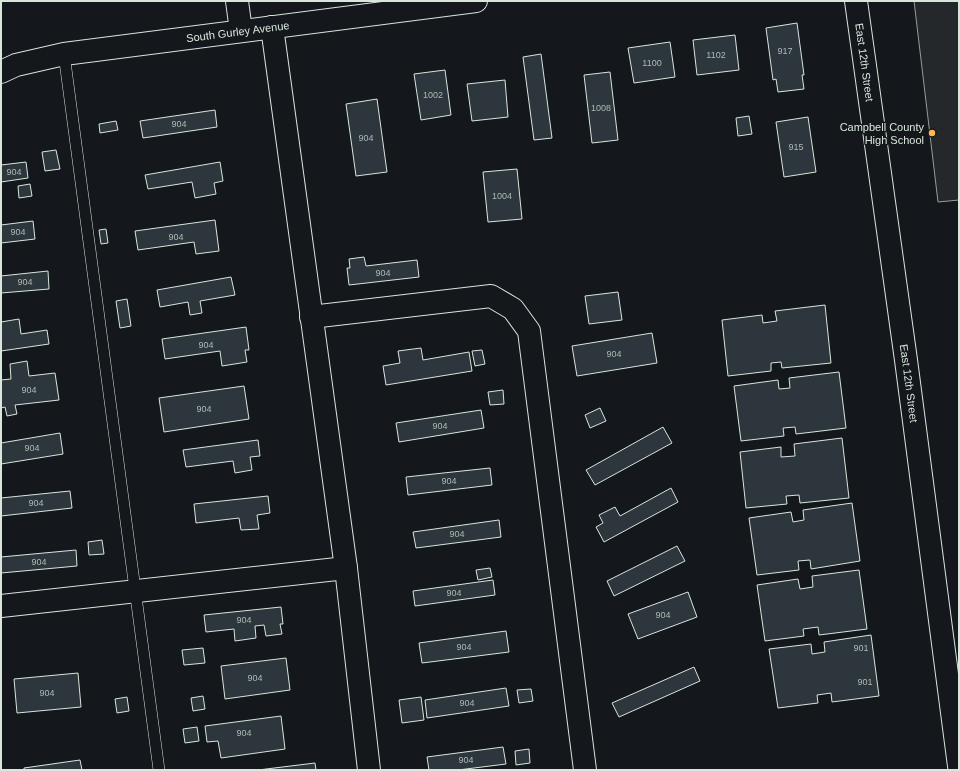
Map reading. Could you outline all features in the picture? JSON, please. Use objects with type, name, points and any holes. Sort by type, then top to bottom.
[{"type":"street","points":[[237,1],[241,31]]},
{"type":"street","name":"South Gurley Avenue","points":[[1,72],[16,65],[64,54],[476,1]]},
{"type":"street","name":"East 12th Street","points":[[856,1],[907,368],[958,754]]},
{"type":"street","points":[[272,27],[346,568],[369,770]]},
{"type":"street","points":[[311,317],[491,296],[513,309],[529,331],[585,770]]},
{"type":"street","points":[[1,606],[346,568]]},
{"type":"lane","points":[[64,54],[159,770]]},
{"type":"shaded area","points":[[914,1],[959,1],[959,200],[938,202]]},
{"type":"building","points":[[797,23],[804,75],[802,75],[804,89],[778,92],[776,79],[773,80],[766,28]]},
{"type":"building","points":[[735,35],[739,70],[697,75],[693,40]]},
{"type":"building","points":[[670,42],[675,77],[634,83],[628,48]]},
{"type":"building","points":[[541,54],[552,138],[534,140],[523,57]]},
{"type":"building","points":[[445,70],[451,115],[421,120],[414,74]]},
{"type":"building","points":[[610,72],[618,140],[592,143],[584,75]]},
{"type":"building","points":[[505,80],[508,117],[472,121],[467,84]]},
{"type":"building","points":[[377,99],[387,172],[356,176],[346,104]]},
{"type":"building","points":[[215,110],[217,127],[143,138],[140,121]]},
{"type":"building","points":[[749,116],[752,134],[738,136],[736,118]]},
{"type":"building","points":[[808,117],[816,172],[784,177],[776,122]]},
{"type":"building","points":[[116,121],[118,130],[100,133],[99,124]]},
{"type":"building","points":[[56,150],[60,169],[45,171],[42,152]]},
{"type":"building","points":[[26,162],[28,178],[1,182],[1,165]]},
{"type":"building","points":[[220,162],[223,181],[214,183],[216,194],[195,198],[192,182],[148,189],[145,175]]},
{"type":"building","points":[[517,169],[522,219],[488,222],[483,172]]},
{"type":"building","points":[[30,184],[32,196],[19,198],[18,186]]},
{"type":"building","points":[[215,220],[219,251],[196,254],[194,242],[138,250],[135,231]]},
{"type":"building","points":[[33,221],[35,239],[1,243],[1,225]]},
{"type":"building","points":[[106,229],[108,243],[101,244],[99,230]]},
{"type":"building","points":[[364,257],[366,266],[417,260],[419,277],[349,285],[347,268],[350,268],[349,259]]},
{"type":"building","points":[[48,271],[49,289],[1,293],[1,276]]},
{"type":"building","points":[[231,277],[235,295],[200,301],[202,313],[190,315],[188,302],[160,307],[157,290]]},
{"type":"building","points":[[618,292],[622,320],[589,324],[585,296]]},
{"type":"building","points":[[127,299],[131,326],[120,328],[116,301]]},
{"type":"building","points":[[825,305],[831,363],[782,368],[781,362],[771,363],[771,371],[728,376],[722,320],[762,315],[763,323],[777,321],[775,311]]},
{"type":"building","points":[[19,319],[21,334],[47,330],[49,344],[1,351],[1,322]]},
{"type":"building","points":[[246,327],[249,350],[245,350],[247,362],[222,366],[220,351],[165,359],[162,339]]},
{"type":"building","points":[[652,333],[657,363],[577,376],[572,346]]},
{"type":"building","points":[[421,348],[423,360],[469,352],[472,371],[386,385],[383,366],[400,363],[398,351]]},
{"type":"building","points":[[482,350],[485,364],[475,366],[472,351]]},
{"type":"building","points":[[27,361],[29,376],[55,373],[59,400],[15,405],[17,414],[7,416],[5,407],[1,408],[1,380],[11,379],[10,364]]},
{"type":"building","points":[[839,372],[846,428],[796,434],[795,427],[783,428],[784,436],[741,441],[734,386],[778,380],[779,389],[790,388],[789,378]]},
{"type":"building","points":[[244,386],[249,419],[164,432],[159,398]]},
{"type":"building","points":[[503,390],[504,404],[490,405],[488,392]]},
{"type":"building","points":[[600,408],[606,421],[590,428],[585,415]]},
{"type":"building","points":[[481,410],[484,428],[399,442],[396,423]]},
{"type":"building","points":[[663,427],[672,443],[595,485],[586,470]]},
{"type":"building","points":[[60,433],[63,454],[1,464],[1,443]]},
{"type":"building","points":[[842,438],[849,498],[800,503],[799,495],[786,496],[787,504],[746,508],[740,452],[781,447],[781,457],[795,456],[794,444]]},
{"type":"building","points":[[258,440],[260,456],[250,457],[252,470],[235,473],[233,461],[186,467],[183,450]]},
{"type":"building","points":[[490,468],[492,485],[408,495],[406,477]]},
{"type":"building","points":[[671,488],[678,502],[604,542],[596,527],[603,523],[599,515],[615,507],[620,516]]},
{"type":"building","points":[[70,491],[72,508],[1,516],[1,498]]},
{"type":"building","points":[[268,496],[270,513],[257,515],[259,529],[241,530],[239,518],[196,523],[194,504]]},
{"type":"building","points":[[852,503],[860,561],[811,569],[810,560],[798,561],[799,570],[757,575],[749,518],[791,512],[793,522],[804,520],[803,510]]},
{"type":"building","points":[[499,520],[501,537],[416,548],[413,532]]},
{"type":"building","points":[[102,540],[104,554],[89,555],[88,542]]},
{"type":"building","points":[[677,546],[685,561],[614,596],[607,581]]},
{"type":"building","points":[[76,550],[77,566],[1,573],[1,557]]},
{"type":"building","points":[[490,568],[492,577],[478,580],[476,570]]},
{"type":"building","points":[[859,570],[867,629],[819,635],[818,627],[803,629],[804,636],[765,641],[757,585],[798,579],[800,589],[813,587],[812,576]]},
{"type":"building","points":[[493,580],[495,595],[415,606],[413,591]]},
{"type":"building","points":[[688,592],[697,617],[638,639],[628,614]]},
{"type":"building","points":[[281,607],[283,624],[280,624],[282,634],[266,636],[264,625],[255,626],[256,638],[235,641],[234,629],[206,632],[204,615]]},
{"type":"building","points":[[506,631],[509,652],[422,663],[419,643]]},
{"type":"building","points":[[871,635],[879,696],[832,702],[831,693],[817,695],[818,703],[778,708],[769,649],[811,644],[812,654],[825,652],[824,642]]},
{"type":"building","points":[[203,648],[205,663],[184,665],[182,650]]},
{"type":"building","points":[[286,658],[290,690],[225,699],[221,666]]},
{"type":"building","points":[[694,667],[700,681],[619,717],[612,703]]},
{"type":"building","points":[[78,673],[81,707],[17,713],[14,679]]},
{"type":"building","points":[[506,688],[509,706],[427,718],[425,700]]},
{"type":"building","points":[[531,689],[533,701],[519,703],[517,690]]},
{"type":"building","points":[[203,696],[205,709],[193,711],[191,698]]},
{"type":"building","points":[[127,697],[129,711],[117,713],[115,699]]},
{"type":"building","points":[[421,697],[424,720],[402,723],[399,700]]},
{"type":"building","points":[[281,716],[285,749],[221,758],[218,741],[207,742],[205,726]]},
{"type":"building","points":[[197,727],[199,741],[185,743],[183,729]]},
{"type":"building","points":[[503,747],[506,764],[458,770],[429,770],[427,757]]},
{"type":"building","points":[[529,749],[530,763],[516,765],[515,751]]},
{"type":"building","points":[[80,760],[82,770],[24,770],[24,768]]},
{"type":"building","points":[[315,763],[316,770],[258,770]]},
{"type":"place","name":"Campbell County High School","points":[[932,133]]}]
